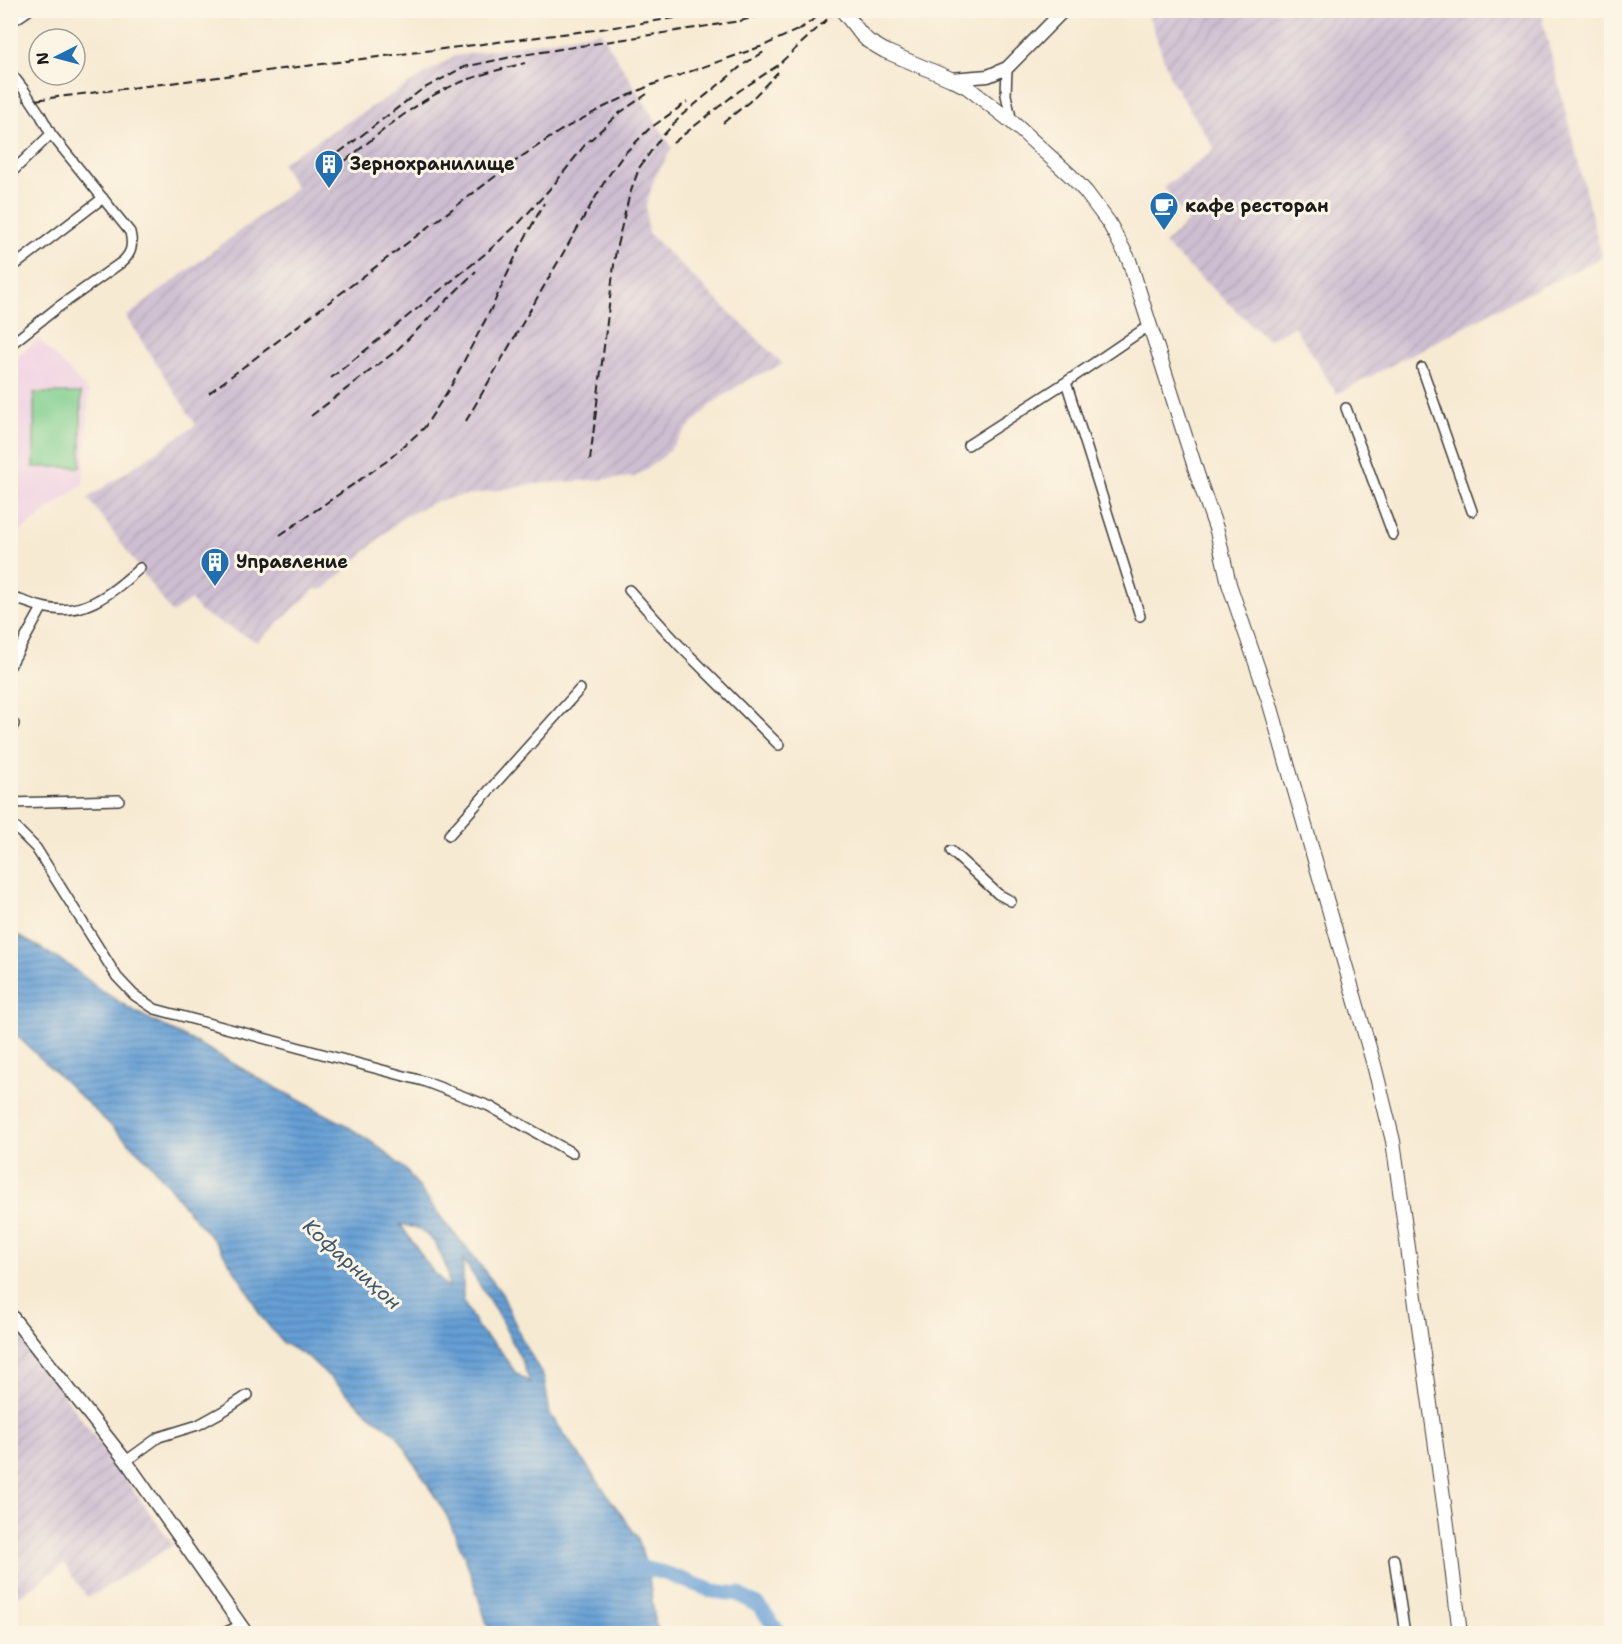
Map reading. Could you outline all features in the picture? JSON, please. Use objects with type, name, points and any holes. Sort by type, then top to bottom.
[{"type":"main road","points":[[842,10],[861,34],[878,47],[951,79],[973,92],[1012,122],[1086,192],[1109,223],[1130,260],[1217,531],[1229,584],[1269,701],[1374,1065],[1393,1141],[1460,1634]]},
{"type":"street","points":[[10,23],[29,10]]},
{"type":"street","points":[[951,79],[988,76],[1007,68],[1064,10]]},
{"type":"street","points":[[1007,68],[1006,95],[1012,122]]},
{"type":"street","points":[[10,72],[51,134],[130,232],[132,249],[128,257],[10,345]]},
{"type":"street","points":[[10,174],[51,134]]},
{"type":"street","points":[[10,269],[103,198]]},
{"type":"street","points":[[968,445],[1150,325]]},
{"type":"street","points":[[1422,368],[1472,512]]},
{"type":"street","points":[[1066,381],[1140,616]]},
{"type":"street","points":[[1346,408],[1393,535]]},
{"type":"street","points":[[10,598],[42,608],[75,609],[93,604],[110,594],[140,568]]},
{"type":"street","points":[[629,590],[679,645],[778,745]]},
{"type":"street","points":[[10,666],[42,608]]},
{"type":"street","points":[[449,835],[580,689]]},
{"type":"street","points":[[10,803],[118,800]]},
{"type":"street","points":[[10,825],[36,848],[117,977],[134,995],[155,1009],[423,1081],[489,1106],[572,1153]]},
{"type":"street","points":[[951,851],[998,894],[1011,901]]},
{"type":"street","points":[[10,1314],[126,1461],[244,1630],[222,1634]]},
{"type":"street","points":[[126,1461],[159,1437],[198,1425],[248,1395]]},
{"type":"street","points":[[1394,1559],[1405,1634]]},
{"type":"shaded area","points":[[1147,11],[1542,11],[1602,257],[1501,307],[1337,394],[1294,326],[1268,340],[1164,244],[1188,222],[1164,187],[1215,149],[1171,80]]},
{"type":"shaded area","points":[[601,32],[672,148],[654,179],[646,205],[648,233],[783,364],[747,380],[714,402],[663,457],[635,477],[534,484],[434,502],[418,510],[401,519],[324,589],[314,590],[257,642],[200,612],[191,600],[172,613],[88,498],[196,425],[126,317],[296,188],[281,163],[454,56]]},
{"type":"shaded area","points":[[39,339],[89,392],[83,484],[11,538],[11,361]]},
{"type":"shaded area","points":[[19,1333],[173,1545],[88,1598],[64,1564],[17,1597],[11,1594],[10,1339]]},
{"type":"green space","points":[[34,393],[81,393],[81,467],[34,467]]},
{"type":"water","name":"Кофарниҳон","points":[[11,932],[70,966],[102,991],[132,1010],[344,1124],[379,1147],[407,1171],[502,1294],[522,1339],[544,1378],[550,1414],[638,1538],[649,1577],[655,1622],[660,1633],[490,1633],[467,1563],[447,1516],[397,1435],[369,1414],[308,1357],[283,1343],[260,1315],[248,1291],[218,1245],[151,1164],[11,1030]],"holes":[[[400,1224],[420,1229],[436,1244],[447,1269],[449,1289],[431,1269]],[[463,1259],[498,1314],[523,1363],[530,1383],[515,1372],[500,1350],[480,1331],[463,1301]]]},
{"type":"waterway","points":[[627,1571],[639,1567],[665,1573],[713,1591],[738,1594],[760,1607],[780,1634]]},
{"type":"railway","points":[[10,103],[594,30],[728,10]]},
{"type":"railway","points":[[328,161],[421,90],[464,67],[516,56],[740,21],[784,10]]},
{"type":"railway","points":[[797,31],[827,10]]},
{"type":"railway","points":[[673,143],[739,91],[777,66],[837,10]]},
{"type":"railway","points":[[209,393],[521,157],[560,131],[649,86],[763,46],[804,27]]},
{"type":"railway","points":[[590,460],[616,249],[639,168],[659,140],[682,115],[744,64],[764,52]]},
{"type":"railway","points":[[335,169],[396,121],[434,95],[467,80],[525,63]]},
{"type":"railway","points":[[723,123],[749,102],[778,72]]},
{"type":"railway","points":[[331,378],[485,254],[519,223],[556,182],[584,146],[618,114],[647,94]]},
{"type":"railway","points":[[466,421],[606,179],[624,154],[649,129],[687,102]]},
{"type":"railway","points":[[280,535],[387,461],[424,428],[451,386],[544,203]]},
{"type":"railway","points":[[311,416],[396,351],[476,271]]},
{"type":"place","name":"Зернохранилище","points":[[329,190]]},
{"type":"place","name":"кафе ресторан","points":[[1164,232]]},
{"type":"place","name":"Управление","points":[[215,588]]}]
